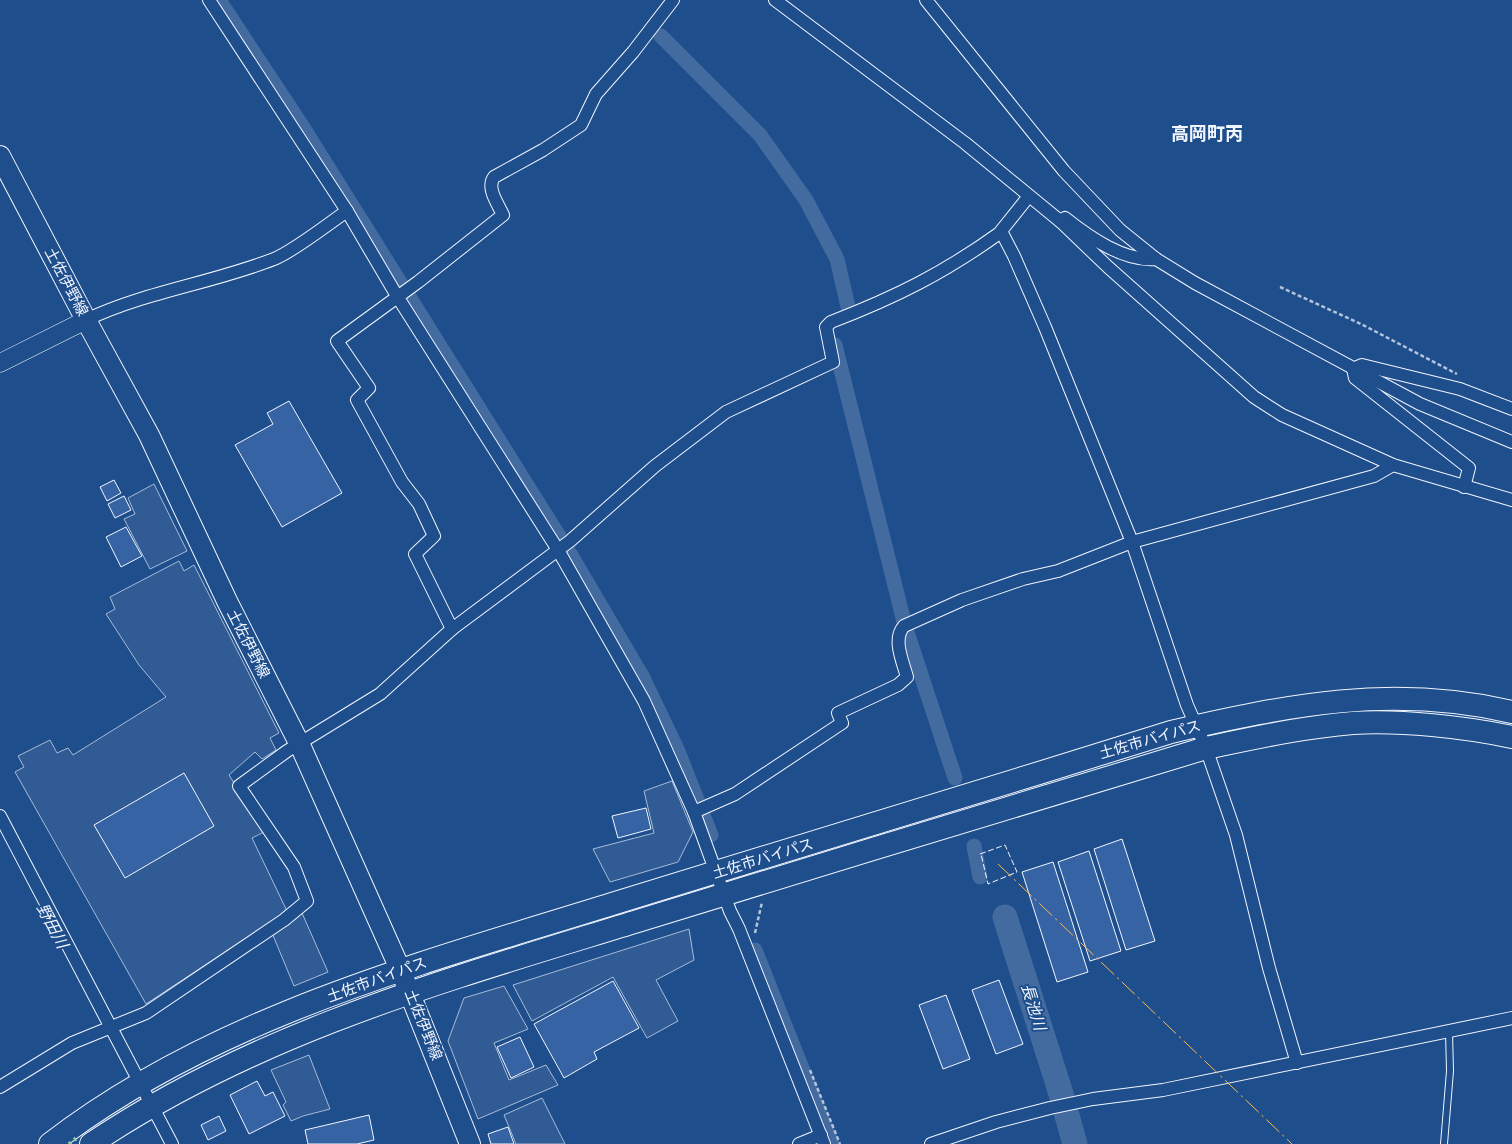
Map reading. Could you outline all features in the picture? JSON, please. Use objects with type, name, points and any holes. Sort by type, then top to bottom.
[{"type":"highway","name":"土佐市バイパス","points":[[50,1144],[74,1125],[140,1085],[228,1038],[400,969],[1171,732],[1258,712],[1346,699],[1424,699],[1512,712]]},
{"type":"highway","name":"土佐市バイパス","points":[[91,1144],[151,1106],[238,1060],[310,1030],[410,993],[1206,748],[1264,735],[1354,723],[1428,725],[1512,736]]},
{"type":"main road","name":"土佐伊野線","points":[[0,156],[149,435],[227,601],[300,745],[400,969],[470,1144]]},
{"type":"street","points":[[209,0],[402,292],[562,547],[644,701],[700,810],[716,873],[724,895],[822,1140],[799,1144]]},
{"type":"street","points":[[452,629],[414,554],[434,536],[419,504],[402,482],[357,400],[369,388],[337,341],[503,215],[490,182],[494,177],[543,150],[581,125],[596,94],[633,52],[672,0]]},
{"type":"street","points":[[775,0],[965,143],[1060,221],[1108,267],[1254,397],[1282,415],[1393,465],[1464,488],[1512,500]]},
{"type":"street","points":[[926,0],[1064,171],[1120,230],[1156,259],[1195,283],[1420,404],[1512,442]]},
{"type":"street","points":[[0,1087],[72,1043],[146,1013],[284,920],[307,901],[294,867],[239,786],[262,768],[380,694],[452,629],[562,547],[655,466],[726,412],[833,362],[826,327],[831,322],[888,300],[933,277],[1001,232],[1029,196]]},
{"type":"street","points":[[0,363],[86,320],[128,303],[174,291],[276,258],[347,211]]},
{"type":"street","points":[[1060,221],[1065,218],[1095,241],[1145,260],[1156,259]]},
{"type":"street","points":[[1001,232],[1014,256],[1045,327],[1132,542],[1195,727],[1206,748],[1236,835],[1269,968],[1297,1063]]},
{"type":"street","points":[[1353,369],[1362,365],[1460,389],[1512,409]]},
{"type":"street","points":[[1353,369],[1355,378],[1469,468],[1464,488]]},
{"type":"street","points":[[700,810],[735,794],[842,723],[838,713],[898,685],[907,677],[898,643],[899,634],[904,626],[962,600],[1023,579],[1058,571],[1132,542],[1374,476],[1393,465]]},
{"type":"street","points":[[0,816],[172,1144]]},
{"type":"street","points":[[931,1144],[996,1122],[1050,1108],[1093,1099],[1163,1090],[1512,1018]]},
{"type":"lane","points":[[1444,1144],[1450,1071],[1449,1032]]},
{"type":"path","points":[[1280,287],[1361,324],[1463,377]]},
{"type":"path","points":[[758,941],[754,932],[763,900]]},
{"type":"path","points":[[807,1061],[840,1144]]},
{"type":"shaded area","points":[[154,484],[187,551],[150,569],[124,519],[135,514],[128,498]]},
{"type":"shaded area","points":[[179,561],[184,571],[194,565],[279,733],[270,738],[276,750],[262,759],[255,752],[229,775],[264,832],[252,838],[287,911],[146,1004],[15,772],[24,767],[18,756],[50,740],[57,753],[68,748],[73,755],[166,697],[139,665],[106,614],[115,609],[110,597]]},
{"type":"shaded area","points":[[672,781],[693,832],[678,862],[610,882],[593,849],[654,833],[644,791]]},
{"type":"shaded area","points":[[302,913],[328,972],[294,986],[272,933]]},
{"type":"shaded area","points":[[689,929],[694,960],[656,980],[678,1021],[647,1038],[613,977],[532,1021],[513,985]]},
{"type":"shaded area","points":[[504,986],[528,1029],[494,1043],[509,1080],[546,1065],[558,1085],[478,1119],[448,1041],[464,998]]},
{"type":"shaded area","points":[[309,1055],[330,1109],[291,1121],[283,1105],[286,1102],[271,1070]]},
{"type":"shaded area","points":[[542,1098],[565,1144],[516,1144],[504,1115]]},
{"type":"building","points":[[289,401],[342,493],[282,527],[235,445],[273,424],[267,413]]},
{"type":"building","points":[[114,480],[121,493],[107,501],[100,487]]},
{"type":"building","points":[[124,496],[131,510],[115,518],[108,504]]},
{"type":"building","points":[[126,527],[142,556],[121,567],[106,537]]},
{"type":"building","points":[[184,773],[214,826],[125,878],[94,825]]},
{"type":"building","points":[[646,808],[651,829],[618,838],[612,816]]},
{"type":"building","points":[[1122,839],[1155,941],[1126,950],[1094,849]]},
{"type":"building","points":[[1089,851],[1121,951],[1090,961],[1058,862]]},
{"type":"building","points":[[1053,862],[1088,972],[1057,982],[1022,872]]},
{"type":"building","points":[[999,980],[1023,1044],[996,1054],[972,990]]},
{"type":"building","points":[[613,981],[639,1028],[594,1052],[597,1059],[564,1078],[534,1024]]},
{"type":"building","points":[[946,995],[970,1059],[943,1069],[919,1005]]},
{"type":"building","points":[[520,1037],[534,1067],[511,1078],[497,1047]]},
{"type":"building","points":[[257,1081],[265,1096],[273,1092],[285,1116],[249,1134],[230,1095]]},
{"type":"building","points":[[369,1115],[374,1140],[357,1144],[308,1144],[305,1130]]},
{"type":"building","points":[[219,1116],[226,1131],[208,1140],[201,1125]]},
{"type":"building","points":[[508,1127],[514,1144],[491,1144],[488,1134]]},
{"type":"waterway","points":[[219,0],[304,129],[572,557],[642,676],[677,749],[711,835]]},
{"type":"waterway","points":[[661,36],[760,135],[806,200],[837,259],[849,311]]},
{"type":"waterway","points":[[835,345],[904,622]]},
{"type":"waterway","points":[[906,629],[955,778]]},
{"type":"waterway","points":[[974,846],[980,877]]},
{"type":"waterway","name":"長池川","points":[[1005,917],[1062,1097]]},
{"type":"waterway","points":[[755,950],[832,1144]]},
{"type":"waterway","name":"長池川","points":[[1066,1112],[1075,1144]]},
{"type":"hedge","points":[[69,1144],[79,1136]]},
{"type":"fence","points":[[980,854],[1005,845],[1017,872],[988,884],[981,854]]},
{"type":"power","points":[[998,864],[1292,1144]]},
{"type":"district","name":"高岡町丙","points":[[1207,134]]},
{"type":"water label","name":"野田川","points":[[52,926]]}]
